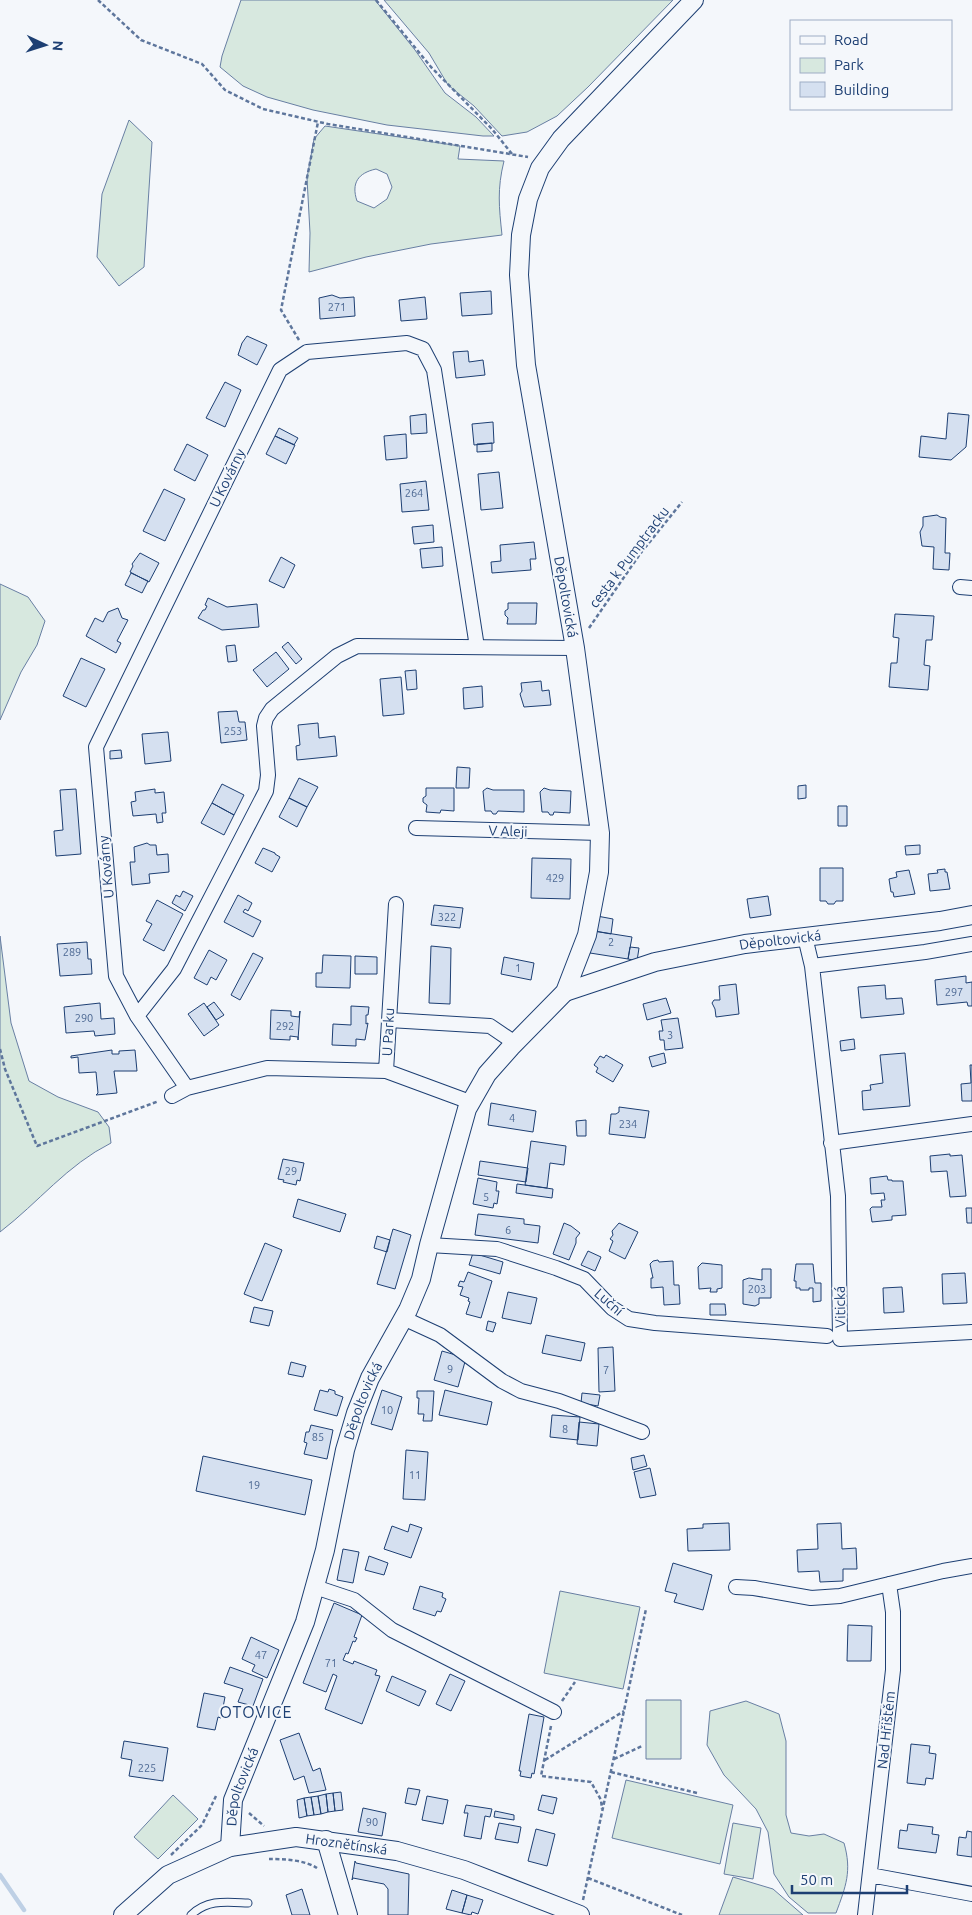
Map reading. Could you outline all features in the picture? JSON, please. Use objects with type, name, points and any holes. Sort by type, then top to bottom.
[{"type":"street","name":"Děpoltovická","points":[[230,1847],[233,1800],[305,1622],[325,1550],[345,1450],[356,1413],[370,1378],[422,1279],[429,1245],[470,1102],[487,1074],[565,992],[587,935],[599,872],[600,833],[575,648],[526,365],[519,275],[521,235],[528,199],[540,168],[561,139],[694,0]]},
{"type":"street","name":"U Kovárny","points":[[188,1088],[137,1016],[116,976],[96,748],[280,370],[307,352],[407,343],[423,349],[434,370],[477,647]]},
{"type":"street","points":[[137,1016],[174,969],[266,792],[268,775],[264,726],[266,718],[272,709],[337,656],[357,646],[575,648]]},
{"type":"street","name":"V Aleji","points":[[416,828],[600,833]]},
{"type":"street","name":"U Parku","points":[[396,904],[386,1071],[470,1102]]},
{"type":"street","name":"Děpoltovická","points":[[565,992],[655,962],[745,944],[940,921],[972,915]]},
{"type":"street","name":"Vitická","points":[[805,937],[812,966],[838,1196],[840,1339],[972,1332]]},
{"type":"street","points":[[812,966],[925,952],[972,944]]},
{"type":"street","points":[[389,1020],[490,1026],[515,1043]]},
{"type":"street","points":[[172,1096],[188,1088],[267,1068],[386,1071]]},
{"type":"street","points":[[831,1143],[972,1124]]},
{"type":"street","name":"Luční","points":[[429,1245],[497,1249],[556,1268],[584,1279],[612,1308],[629,1319],[655,1323],[827,1336]]},
{"type":"street","points":[[403,1318],[440,1335],[502,1381],[521,1391],[559,1402],[642,1432]]},
{"type":"street","points":[[736,1588],[754,1588],[812,1598],[840,1596],[943,1571],[972,1566]]},
{"type":"street","name":"Nad Hřištěm","points":[[865,1915],[892,1670],[893,1612],[888,1584]]},
{"type":"street","points":[[315,1587],[354,1600],[392,1630],[554,1712]]},
{"type":"street","name":"Hroznětínská","points":[[124,1915],[168,1876],[230,1847],[296,1837],[397,1850],[464,1870],[581,1910]]},
{"type":"street","points":[[326,1840],[348,1915]]},
{"type":"street","points":[[870,1875],[972,1894]]},
{"type":"lane","points":[[191,1915],[198,1909],[216,1902],[248,1904]]},
{"type":"path","points":[[98,0],[141,40],[202,64],[225,90],[263,109],[318,122],[546,160]]},
{"type":"path","points":[[376,0],[431,68],[492,129],[512,154]]},
{"type":"path","points":[[307,352],[281,310],[318,122]]},
{"type":"path","name":"cesta k Pumptracku","points":[[575,648],[640,554],[682,502]]},
{"type":"path","points":[[0,1049],[5,1069],[37,1146],[172,1096]]},
{"type":"path","points":[[581,1910],[646,1609]]},
{"type":"path","points":[[575,1682],[554,1712],[541,1776],[591,1782],[601,1800],[602,1811]]},
{"type":"path","points":[[544,1760],[624,1711]]},
{"type":"path","points":[[614,1759],[642,1746]]},
{"type":"path","points":[[611,1772],[697,1793]]},
{"type":"path","points":[[164,1861],[202,1825],[218,1793]]},
{"type":"path","points":[[245,1809],[266,1827]]},
{"type":"path","points":[[265,1859],[301,1862],[312,1865],[319,1870]]},
{"type":"path","points":[[588,1878],[682,1915]]},
{"type":"green space","points":[[241,0],[375,0],[415,50],[445,93],[476,117],[494,136],[387,125],[313,110],[267,97],[243,86],[220,67]]},
{"type":"green space","points":[[384,0],[673,0],[557,116],[527,132],[502,136],[474,106],[448,85],[429,53]]},
{"type":"green space","points":[[129,120],[152,142],[144,267],[119,286],[97,257],[102,194]]},
{"type":"green space","points":[[325,126],[460,146],[458,159],[504,161],[499,198],[502,235],[431,244],[366,257],[309,272],[310,233],[307,178],[314,139]],"holes":[[[376,169],[387,174],[392,187],[387,199],[374,208],[357,201],[355,189],[360,176]]]},
{"type":"green space","points":[[0,584],[28,597],[45,621],[37,645],[21,672],[0,720]]},
{"type":"green space","points":[[0,936],[11,1023],[29,1081],[58,1097],[98,1112],[109,1127],[111,1143],[95,1152],[67,1173],[0,1232]]},
{"type":"green space","points":[[560,1591],[640,1607],[623,1689],[544,1673]]},
{"type":"green space","points":[[646,1700],[681,1700],[681,1759],[646,1759]]},
{"type":"green space","points":[[746,1701],[779,1714],[786,1741],[786,1815],[791,1833],[809,1836],[824,1834],[844,1843],[848,1870],[843,1895],[836,1913],[808,1913],[789,1897],[774,1874],[768,1832],[756,1809],[724,1775],[707,1745],[710,1711]]},
{"type":"green space","points":[[626,1780],[733,1805],[720,1864],[612,1838]]},
{"type":"green space","points":[[173,1795],[198,1819],[158,1859],[134,1837]]},
{"type":"green space","points":[[733,1823],[761,1828],[753,1879],[724,1874]]},
{"type":"green space","points":[[733,1877],[773,1889],[803,1915],[719,1915]]},
{"type":"building","points":[[491,291],[492,314],[462,316],[460,293]]},
{"type":"building","points":[[332,295],[340,298],[354,297],[355,316],[320,319],[319,298]]},
{"type":"building","points":[[425,297],[427,319],[401,321],[399,300]]},
{"type":"building","points":[[247,336],[267,345],[257,365],[238,355],[242,343]]},
{"type":"building","points":[[468,351],[469,362],[483,360],[485,375],[456,378],[453,352]]},
{"type":"building","points":[[225,382],[241,390],[225,427],[206,418]]},
{"type":"building","points":[[948,413],[969,415],[966,447],[951,460],[919,457],[921,436],[946,439]]},
{"type":"building","points":[[426,414],[427,433],[411,434],[410,416]]},
{"type":"building","points":[[493,422],[494,443],[474,445],[472,424]]},
{"type":"building","points":[[279,428],[298,438],[294,445],[275,436]]},
{"type":"building","points":[[406,434],[407,458],[386,460],[384,436]]},
{"type":"building","points":[[275,436],[295,445],[286,464],[266,454]]},
{"type":"building","points":[[492,443],[492,451],[477,452],[477,444]]},
{"type":"building","points":[[187,444],[208,455],[195,481],[174,470]]},
{"type":"building","points":[[499,472],[503,508],[481,510],[478,474]]},
{"type":"building","points":[[426,481],[429,510],[402,512],[400,484]]},
{"type":"building","points":[[164,489],[185,499],[165,541],[143,531]]},
{"type":"building","points":[[937,515],[946,518],[945,553],[950,553],[949,570],[933,569],[934,547],[922,546],[920,532],[923,526],[923,517]]},
{"type":"building","points":[[433,525],[434,542],[414,544],[412,527]]},
{"type":"building","points":[[534,542],[536,559],[530,559],[531,570],[492,573],[491,562],[501,561],[500,545]]},
{"type":"building","points":[[442,547],[443,566],[422,568],[420,549]]},
{"type":"building","points":[[140,553],[159,563],[149,582],[130,572],[132,564]]},
{"type":"building","points":[[281,557],[295,565],[284,588],[269,581]]},
{"type":"building","points":[[131,573],[148,581],[142,593],[125,585]]},
{"type":"building","points":[[208,598],[227,607],[257,604],[259,627],[222,630],[198,618],[207,606],[205,605]]},
{"type":"building","points":[[508,603],[537,603],[536,624],[507,624],[508,618],[505,615],[505,611],[508,609]]},
{"type":"building","points":[[118,608],[122,618],[128,620],[117,641],[121,643],[116,653],[86,636],[95,618],[103,622],[108,612]]},
{"type":"building","points":[[895,614],[934,616],[932,640],[926,640],[924,665],[930,666],[928,690],[889,687],[891,663],[897,663],[899,638],[893,637]]},
{"type":"building","points":[[288,642],[302,659],[296,664],[282,647]]},
{"type":"building","points":[[235,645],[237,661],[228,662],[226,646]]},
{"type":"building","points":[[276,652],[289,669],[267,687],[253,670]]},
{"type":"building","points":[[81,658],[105,669],[86,707],[63,696]]},
{"type":"building","points":[[416,670],[417,689],[407,690],[405,671]]},
{"type":"building","points":[[401,677],[404,714],[383,716],[380,679]]},
{"type":"building","points":[[541,681],[542,691],[549,690],[551,705],[524,707],[520,694],[522,691],[521,683]]},
{"type":"building","points":[[482,686],[483,707],[464,709],[463,688]]},
{"type":"building","points":[[237,711],[239,722],[245,722],[247,740],[221,743],[218,712]]},
{"type":"building","points":[[318,723],[319,738],[335,736],[337,756],[297,760],[296,746],[300,745],[298,725]]},
{"type":"building","points":[[168,732],[171,761],[145,764],[142,734]]},
{"type":"building","points":[[121,750],[122,758],[110,759],[110,751]]},
{"type":"building","points":[[457,767],[470,768],[469,788],[456,788]]},
{"type":"building","points":[[299,778],[318,787],[307,807],[289,798]]},
{"type":"building","points":[[222,784],[244,795],[234,815],[212,803]]},
{"type":"building","points":[[806,785],[806,798],[798,799],[798,786]]},
{"type":"building","points":[[426,788],[454,788],[454,811],[426,812],[427,805],[423,802],[423,798],[426,796]]},
{"type":"building","points":[[487,788],[493,790],[524,790],[524,812],[498,811],[496,814],[493,814],[491,811],[485,811],[483,791]]},
{"type":"building","points":[[544,788],[571,791],[570,813],[554,812],[553,815],[550,815],[548,812],[542,812],[540,792]]},
{"type":"building","points":[[76,789],[81,854],[56,856],[54,831],[63,830],[60,790]]},
{"type":"building","points":[[155,789],[155,793],[164,792],[166,813],[162,813],[163,822],[157,823],[156,814],[133,816],[131,802],[136,801],[135,792]]},
{"type":"building","points":[[289,798],[307,807],[297,827],[279,817]]},
{"type":"building","points":[[212,803],[234,815],[224,835],[201,823]]},
{"type":"building","points":[[838,806],[847,806],[847,826],[838,826]]},
{"type":"building","points":[[147,843],[156,845],[157,855],[168,854],[169,872],[149,874],[150,883],[132,885],[130,862],[135,862],[134,847]]},
{"type":"building","points":[[920,845],[920,854],[906,855],[905,846]]},
{"type":"building","points":[[263,848],[280,857],[272,872],[255,863]]},
{"type":"building","points":[[532,858],[571,859],[570,899],[531,898]]},
{"type":"building","points":[[820,868],[843,868],[843,901],[828,904],[826,901],[820,901]]},
{"type":"building","points":[[945,869],[950,889],[930,891],[928,874],[938,873],[937,870]]},
{"type":"building","points":[[909,870],[915,894],[894,897],[893,892],[891,892],[889,879],[897,877],[896,872]]},
{"type":"building","points":[[183,891],[193,896],[185,911],[172,903],[176,895],[180,897]]},
{"type":"building","points":[[238,895],[252,903],[248,911],[245,909],[243,912],[261,921],[253,937],[224,922]]},
{"type":"building","points":[[768,896],[771,915],[750,918],[747,899]]},
{"type":"building","points":[[157,900],[183,914],[164,951],[143,940],[152,924],[146,921]]},
{"type":"building","points":[[434,905],[463,908],[460,928],[431,925]]},
{"type":"building","points":[[597,916],[613,919],[611,934],[594,931]]},
{"type":"building","points":[[594,931],[632,937],[628,959],[590,953]]},
{"type":"building","points":[[87,942],[88,959],[91,959],[92,974],[60,976],[57,944]]},
{"type":"building","points":[[431,946],[451,948],[450,1004],[429,1003]]},
{"type":"building","points":[[630,947],[639,948],[637,961],[628,959]]},
{"type":"building","points":[[209,950],[227,960],[216,980],[211,977],[207,985],[194,978]]},
{"type":"building","points":[[253,953],[263,958],[240,1000],[231,995]]},
{"type":"building","points":[[323,955],[351,956],[350,988],[316,987],[316,973],[322,973]]},
{"type":"building","points":[[355,956],[377,957],[377,974],[355,974]]},
{"type":"building","points":[[504,957],[534,963],[531,980],[501,974]]},
{"type":"building","points":[[966,976],[966,983],[972,982],[972,1006],[968,1006],[967,1002],[937,1005],[935,980]]},
{"type":"building","points":[[736,984],[739,1014],[716,1017],[712,1003],[714,1000],[720,1000],[719,986]]},
{"type":"building","points":[[885,985],[886,999],[902,998],[904,1014],[861,1018],[858,987]]},
{"type":"building","points":[[666,998],[671,1013],[647,1020],[643,1004]]},
{"type":"building","points":[[214,1002],[224,1015],[216,1020],[207,1007]]},
{"type":"building","points":[[100,1003],[101,1019],[114,1018],[115,1034],[95,1036],[94,1031],[66,1033],[64,1007]]},
{"type":"building","points":[[204,1003],[219,1025],[204,1036],[188,1014]]},
{"type":"building","points":[[351,1006],[369,1007],[368,1015],[366,1015],[366,1024],[368,1023],[365,1040],[356,1039],[356,1046],[332,1045],[333,1024],[351,1025]]},
{"type":"building","points":[[271,1010],[291,1011],[291,1016],[299,1017],[300,1011],[298,1040],[298,1037],[290,1036],[290,1040],[270,1039]]},
{"type":"building","points":[[678,1018],[683,1048],[665,1050],[664,1040],[660,1040],[659,1031],[663,1031],[661,1020]]},
{"type":"building","points":[[854,1039],[855,1049],[841,1051],[840,1041]]},
{"type":"building","points":[[112,1050],[112,1054],[119,1054],[119,1051],[135,1050],[137,1071],[114,1071],[117,1093],[96,1095],[98,1093],[96,1072],[79,1073],[78,1057],[71,1058],[71,1056]]},
{"type":"building","points":[[664,1053],[666,1063],[652,1067],[649,1057]]},
{"type":"building","points":[[905,1053],[910,1106],[863,1110],[862,1091],[871,1090],[870,1085],[883,1083],[880,1055]]},
{"type":"building","points":[[606,1055],[623,1065],[613,1082],[596,1072],[598,1068],[594,1065],[600,1056],[604,1058]]},
{"type":"building","points":[[970,1065],[972,1065],[972,1101],[962,1101],[961,1084],[971,1083]]},
{"type":"building","points":[[491,1103],[536,1111],[533,1132],[488,1125]]},
{"type":"building","points":[[619,1107],[649,1111],[645,1138],[609,1134],[611,1114],[619,1112]]},
{"type":"building","points":[[586,1120],[586,1136],[577,1136],[576,1121]]},
{"type":"building","points":[[531,1141],[566,1146],[564,1165],[550,1163],[547,1188],[525,1185]]},
{"type":"building","points":[[950,1154],[950,1156],[962,1155],[966,1196],[950,1197],[947,1171],[931,1172],[930,1156]]},
{"type":"building","points":[[283,1159],[304,1163],[300,1181],[297,1180],[296,1185],[278,1179]]},
{"type":"building","points":[[480,1161],[528,1168],[526,1182],[478,1175]]},
{"type":"building","points":[[887,1176],[888,1180],[903,1181],[906,1215],[892,1216],[892,1220],[872,1222],[870,1209],[872,1207],[882,1207],[881,1200],[885,1200],[884,1193],[871,1194],[870,1178]]},
{"type":"building","points":[[478,1178],[497,1182],[496,1191],[499,1191],[497,1204],[494,1203],[493,1208],[473,1204]]},
{"type":"building","points":[[517,1184],[553,1189],[552,1198],[516,1193]]},
{"type":"building","points":[[298,1199],[346,1214],[340,1232],[293,1217]]},
{"type":"building","points":[[966,1208],[972,1208],[972,1223],[967,1223]]},
{"type":"building","points":[[478,1214],[524,1219],[524,1224],[540,1226],[538,1243],[475,1235]]},
{"type":"building","points":[[564,1223],[580,1233],[576,1238],[576,1243],[569,1260],[553,1254]]},
{"type":"building","points":[[619,1223],[638,1232],[625,1259],[609,1251],[613,1241],[610,1239],[613,1235],[612,1231]]},
{"type":"building","points":[[393,1229],[411,1235],[395,1289],[377,1284]]},
{"type":"building","points":[[377,1236],[390,1240],[387,1252],[374,1248]]},
{"type":"building","points":[[265,1243],[282,1250],[262,1301],[244,1294]]},
{"type":"building","points":[[588,1251],[601,1257],[595,1271],[581,1265]]},
{"type":"building","points":[[473,1253],[503,1262],[500,1274],[469,1265]]},
{"type":"building","points":[[658,1260],[659,1262],[673,1261],[674,1285],[679,1285],[680,1304],[664,1305],[663,1287],[651,1288],[651,1278],[653,1278],[650,1264]]},
{"type":"building","points":[[702,1263],[722,1265],[722,1288],[717,1289],[717,1292],[710,1292],[711,1288],[699,1289],[698,1267]]},
{"type":"building","points":[[796,1264],[813,1264],[815,1283],[821,1283],[821,1301],[813,1302],[813,1288],[800,1290],[800,1288],[796,1288],[796,1281],[794,1281]]},
{"type":"building","points":[[762,1269],[771,1269],[771,1298],[759,1298],[759,1304],[755,1306],[743,1304],[743,1280],[749,1278],[762,1280]]},
{"type":"building","points":[[468,1272],[492,1281],[481,1318],[466,1314],[470,1302],[468,1301],[469,1298],[460,1295],[463,1287],[458,1286],[460,1281],[464,1282]]},
{"type":"building","points":[[965,1273],[967,1303],[943,1304],[942,1274]]},
{"type":"building","points":[[902,1287],[904,1312],[884,1313],[883,1288]]},
{"type":"building","points":[[508,1292],[537,1298],[531,1324],[502,1318]]},
{"type":"building","points":[[710,1304],[725,1304],[726,1315],[710,1315]]},
{"type":"building","points":[[254,1307],[273,1311],[269,1326],[250,1322]]},
{"type":"building","points":[[488,1321],[496,1323],[493,1332],[486,1330]]},
{"type":"building","points":[[546,1335],[585,1343],[581,1361],[542,1353]]},
{"type":"building","points":[[613,1347],[615,1391],[599,1392],[598,1348]]},
{"type":"building","points":[[442,1351],[466,1358],[458,1387],[434,1380]]},
{"type":"building","points":[[291,1362],[306,1366],[303,1377],[288,1374]]},
{"type":"building","points":[[329,1389],[343,1397],[337,1416],[314,1410],[320,1390],[328,1392]]},
{"type":"building","points":[[382,1390],[402,1397],[392,1430],[371,1424]]},
{"type":"building","points":[[445,1390],[492,1402],[487,1425],[439,1415]]},
{"type":"building","points":[[417,1391],[434,1391],[432,1421],[423,1421],[424,1414],[418,1414],[419,1398],[417,1398]]},
{"type":"building","points":[[582,1393],[600,1395],[598,1406],[581,1403]]},
{"type":"building","points":[[552,1415],[580,1417],[578,1440],[550,1437]]},
{"type":"building","points":[[579,1422],[599,1424],[597,1446],[577,1444]]},
{"type":"building","points":[[311,1425],[333,1430],[327,1459],[304,1454],[307,1443],[304,1442],[306,1432],[309,1432]]},
{"type":"building","points":[[406,1450],[428,1452],[425,1500],[403,1499]]},
{"type":"building","points":[[644,1455],[647,1466],[633,1470],[631,1458]]},
{"type":"building","points":[[203,1456],[312,1480],[305,1515],[196,1491]]},
{"type":"building","points":[[650,1468],[656,1495],[640,1498],[634,1472]]},
{"type":"building","points":[[729,1523],[730,1550],[688,1551],[687,1529],[703,1528],[703,1524]]},
{"type":"building","points":[[841,1523],[842,1549],[856,1548],[857,1569],[843,1569],[843,1581],[820,1582],[819,1571],[798,1572],[797,1550],[818,1549],[817,1524]]},
{"type":"building","points":[[410,1524],[422,1528],[411,1558],[384,1549],[392,1526],[408,1532]]},
{"type":"building","points":[[343,1549],[359,1552],[353,1583],[337,1580]]},
{"type":"building","points":[[369,1556],[388,1563],[384,1575],[365,1570]]},
{"type":"building","points":[[673,1563],[712,1575],[703,1610],[674,1602],[677,1594],[665,1591]]},
{"type":"building","points":[[420,1586],[443,1593],[442,1597],[446,1599],[441,1612],[437,1611],[435,1616],[413,1609]]},
{"type":"building","points":[[334,1603],[362,1615],[354,1637],[357,1638],[355,1642],[353,1641],[348,1654],[346,1653],[343,1660],[353,1664],[354,1661],[377,1670],[375,1675],[380,1676],[362,1724],[325,1709],[337,1676],[333,1674],[326,1692],[303,1683]]},
{"type":"building","points":[[848,1625],[872,1626],[871,1661],[847,1661]]},
{"type":"building","points":[[251,1637],[279,1650],[267,1678],[252,1671],[255,1665],[242,1659]]},
{"type":"building","points":[[230,1667],[263,1679],[253,1706],[238,1702],[243,1689],[224,1683]]},
{"type":"building","points":[[450,1674],[465,1681],[451,1711],[436,1704]]},
{"type":"building","points":[[392,1676],[426,1691],[419,1706],[386,1691]]},
{"type":"building","points":[[204,1693],[225,1697],[221,1718],[218,1717],[215,1730],[197,1727]]},
{"type":"building","points":[[529,1714],[544,1717],[534,1774],[532,1773],[531,1778],[520,1776],[521,1771],[519,1771]]},
{"type":"building","points":[[299,1733],[313,1771],[320,1768],[326,1790],[309,1793],[304,1776],[294,1780],[280,1740]]},
{"type":"building","points":[[124,1741],[168,1748],[163,1781],[129,1776],[132,1760],[121,1758]]},
{"type":"building","points":[[911,1744],[930,1746],[929,1753],[936,1754],[933,1779],[926,1778],[925,1785],[907,1783]]},
{"type":"building","points":[[408,1788],[420,1790],[416,1805],[405,1803]]},
{"type":"building","points":[[341,1792],[343,1810],[335,1811],[333,1793]]},
{"type":"building","points":[[333,1793],[335,1811],[328,1812],[326,1794]]},
{"type":"building","points":[[326,1794],[328,1812],[321,1814],[318,1796]]},
{"type":"building","points":[[542,1795],[557,1798],[553,1814],[538,1810]]},
{"type":"building","points":[[318,1796],[321,1814],[314,1815],[311,1797]]},
{"type":"building","points":[[427,1796],[448,1800],[443,1824],[422,1820]]},
{"type":"building","points":[[311,1797],[314,1815],[307,1816],[304,1798]]},
{"type":"building","points":[[304,1798],[307,1816],[299,1818],[297,1800]]},
{"type":"building","points":[[466,1805],[492,1809],[490,1817],[485,1816],[481,1839],[464,1836],[468,1813],[464,1813]]},
{"type":"building","points":[[363,1808],[386,1813],[382,1836],[358,1832]]},
{"type":"building","points":[[495,1811],[514,1815],[514,1820],[494,1817]]},
{"type":"building","points":[[499,1823],[521,1827],[518,1843],[495,1839]]},
{"type":"building","points":[[908,1824],[933,1827],[932,1834],[939,1835],[936,1853],[898,1848],[900,1830],[907,1831]]},
{"type":"building","points":[[536,1829],[555,1834],[547,1866],[528,1861]]},
{"type":"building","points":[[967,1831],[972,1832],[972,1857],[957,1855],[959,1837],[966,1838]]},
{"type":"building","points":[[355,1861],[356,1863],[409,1874],[408,1915],[388,1915],[388,1889],[384,1884],[353,1878],[352,1880]]},
{"type":"building","points":[[302,1889],[310,1915],[292,1915],[286,1895]]},
{"type":"building","points":[[452,1890],[467,1895],[462,1913],[446,1909]]},
{"type":"building","points":[[467,1895],[483,1900],[478,1914],[472,1912],[471,1915],[462,1913]]},
{"type":"waterway","points":[[0,1875],[24,1910]]},
{"type":"district","name":"OTOVICE","points":[[256,1712]]}]
